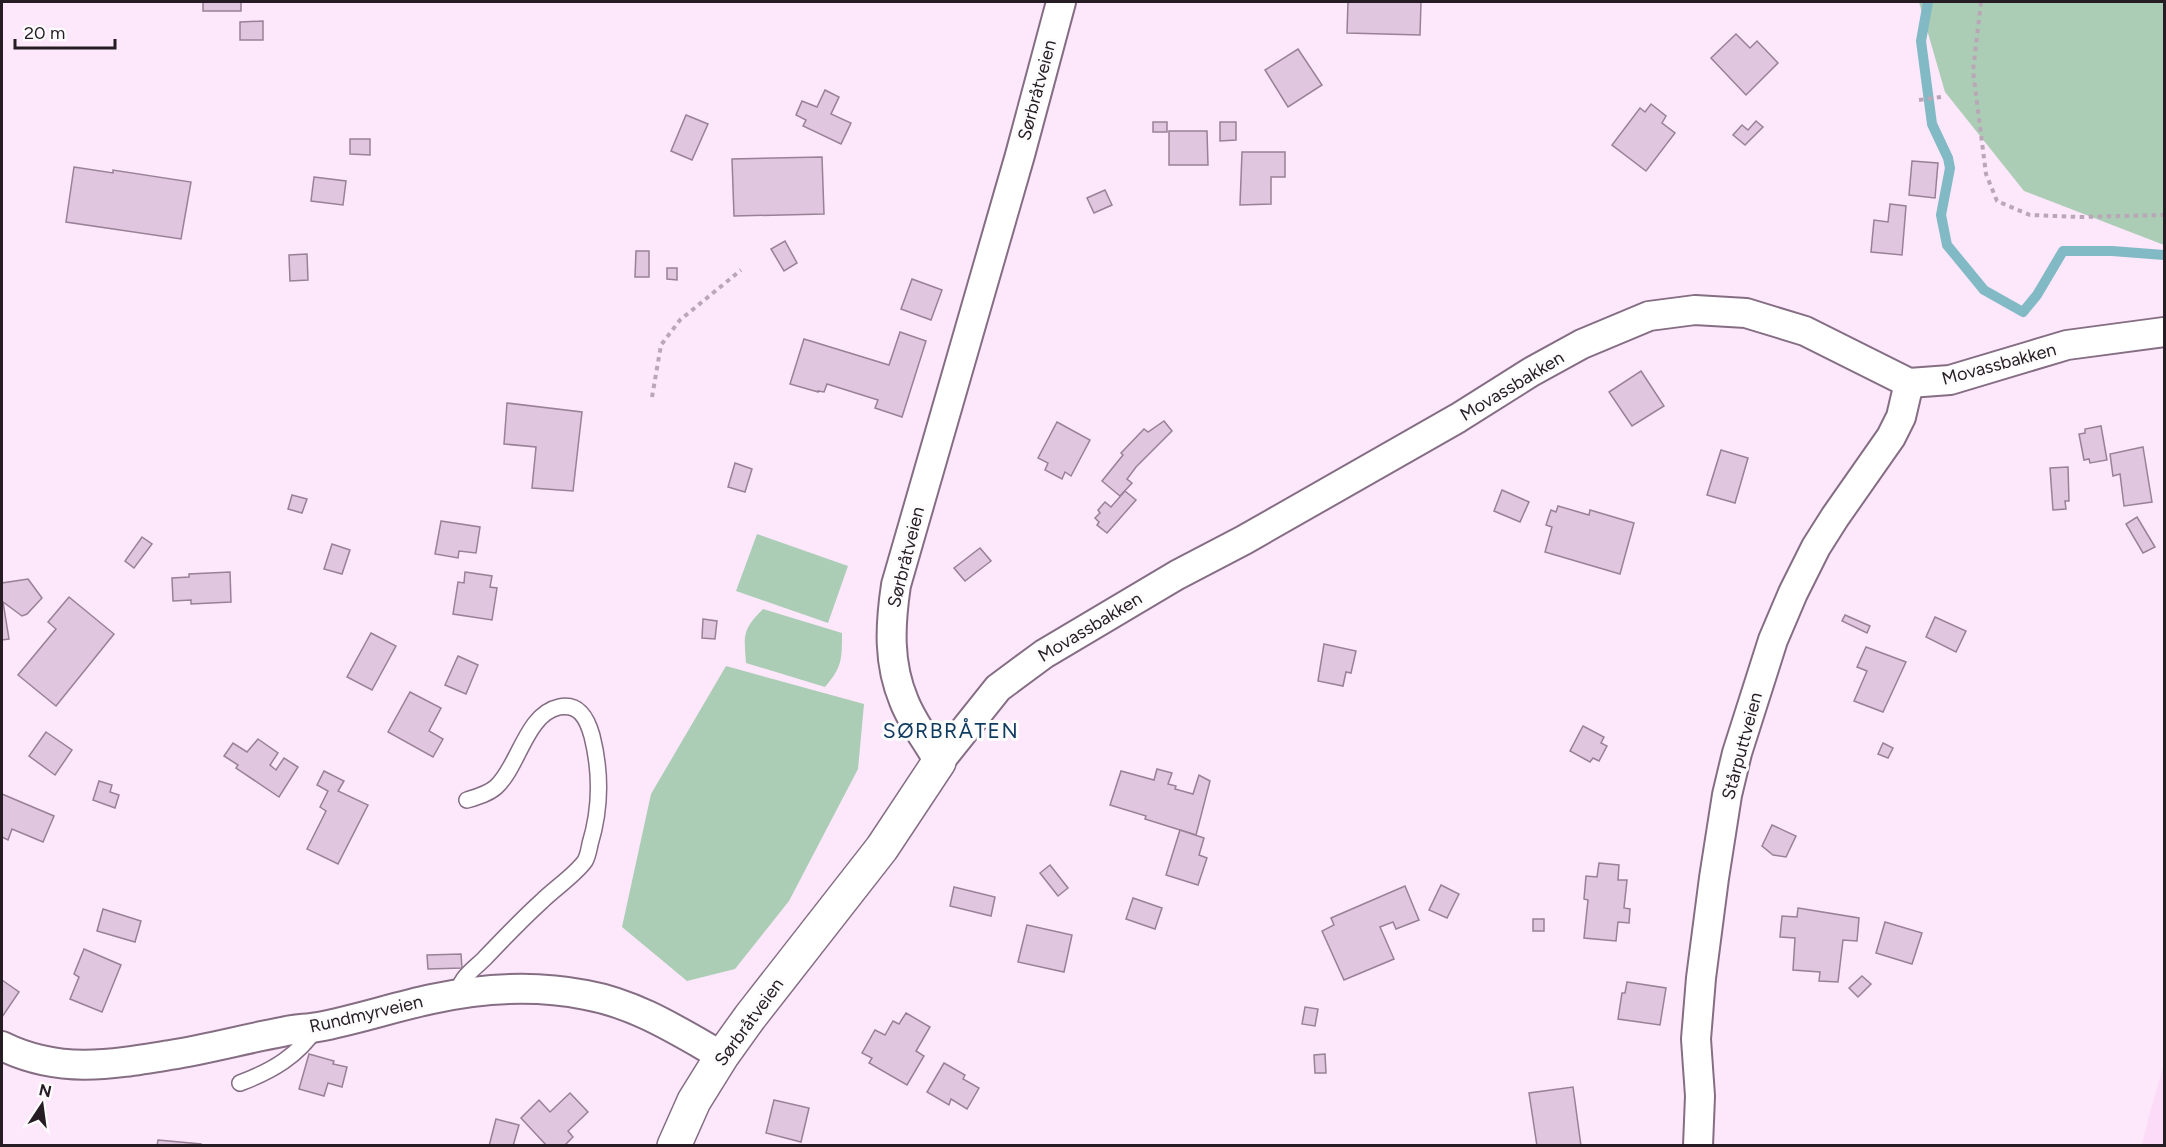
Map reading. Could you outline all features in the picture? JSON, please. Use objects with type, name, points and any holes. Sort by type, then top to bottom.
[{"type":"street","name":"Sørbråtveien","points":[[674,1146],[694,1101],[722,1056],[882,848],[939,762],[904,702],[894,670],[891,650],[891,616],[896,585],[1020,156],[1061,2]]},
{"type":"street","name":"Movassbakken","points":[[939,762],[998,688],[1044,654],[1177,575],[1245,540],[1458,418],[1582,344],[1649,316],[1695,310],[1746,314],[1804,331],[1908,383],[1950,380],[2067,345],[2164,332]]},
{"type":"street","name":"Stårputtveien","points":[[1698,1146],[1700,1096],[1696,1039],[1701,978],[1727,795],[1737,753],[1773,640],[1793,593],[1816,547],[1891,437],[1901,417],[1908,383]]},
{"type":"street","name":"Rundmyrveien","points":[[2,1047],[28,1057],[58,1064],[90,1066],[128,1063],[210,1049],[283,1031],[317,1027],[434,998],[512,989],[544,989],[585,994],[620,1003],[666,1024],[722,1056]]},
{"type":"lane","points":[[458,995],[459,986],[465,977],[511,930],[586,860],[598,819],[599,794],[595,748],[584,716],[575,707],[569,706],[557,707],[546,712],[532,728],[510,770],[495,787],[481,796],[467,800]]},
{"type":"lane","points":[[240,1083],[263,1074],[296,1053],[307,1043],[317,1027]]},
{"type":"path","points":[[1981,2],[1973,71],[1986,174],[1997,201],[2030,215],[2080,217],[2164,214]]},
{"type":"path","points":[[1919,100],[1941,97]]},
{"type":"path","points":[[2154,214],[2164,209]]},
{"type":"path","points":[[652,397],[661,345],[680,320],[741,270]]},
{"type":"shaded area","points":[[2164,1064],[2164,1145],[2142,1145],[2149,1116]]},
{"type":"green space","points":[[1919,2],[2164,2],[2164,245],[2024,191],[1945,92]]},
{"type":"green space","points":[[757,534],[848,566],[828,623],[736,591]]},
{"type":"green space","points":[[763,609],[842,633],[840,663],[825,687],[746,663],[746,633],[751,622]]},
{"type":"green space","points":[[726,666],[864,704],[858,769],[789,901],[735,969],[687,981],[622,927],[651,794]]},
{"type":"building","points":[[203,2],[241,2],[241,11],[203,11]]},
{"type":"building","points":[[1348,2],[1421,2],[1420,35],[1347,33]]},
{"type":"building","points":[[263,21],[263,40],[240,40],[240,22]]},
{"type":"building","points":[[1736,34],[1750,48],[1757,41],[1778,63],[1746,95],[1711,58]]},
{"type":"building","points":[[1298,49],[1322,85],[1288,107],[1265,70]]},
{"type":"building","points":[[825,90],[839,97],[831,114],[851,123],[841,144],[803,126],[806,120],[796,115],[802,101],[817,107]]},
{"type":"building","points":[[1651,104],[1666,116],[1662,123],[1675,133],[1646,171],[1612,145],[1640,108],[1645,112]]},
{"type":"building","points":[[686,115],[708,124],[692,160],[671,151]]},
{"type":"building","points":[[1756,121],[1763,127],[1745,145],[1733,135],[1742,125],[1748,130]]},
{"type":"building","points":[[1153,122],[1167,122],[1167,132],[1153,132]]},
{"type":"building","points":[[1220,122],[1236,122],[1236,140],[1220,141]]},
{"type":"building","points":[[1169,131],[1207,131],[1208,165],[1169,165]]},
{"type":"building","points":[[350,139],[370,139],[370,155],[350,154]]},
{"type":"building","points":[[1242,152],[1285,152],[1285,177],[1271,177],[1271,204],[1240,205]]},
{"type":"building","points":[[822,157],[824,214],[734,216],[732,159]]},
{"type":"building","points":[[1912,161],[1938,163],[1935,198],[1909,195]]},
{"type":"building","points":[[74,167],[113,173],[113,170],[191,182],[181,239],[66,222]]},
{"type":"building","points":[[314,177],[346,181],[343,205],[311,201]]},
{"type":"building","points":[[1105,190],[1112,205],[1094,213],[1087,198]]},
{"type":"building","points":[[1890,204],[1906,206],[1902,255],[1871,252],[1874,220],[1888,222]]},
{"type":"building","points":[[785,241],[797,263],[784,271],[771,249]]},
{"type":"building","points":[[636,251],[649,251],[649,277],[635,277]]},
{"type":"building","points":[[307,254],[308,280],[290,281],[289,255]]},
{"type":"building","points":[[667,268],[677,268],[677,280],[667,279]]},
{"type":"building","points":[[912,279],[942,290],[931,320],[901,309]]},
{"type":"building","points":[[900,332],[926,341],[902,417],[875,408],[878,400],[827,384],[824,392],[818,392],[790,384],[804,339],[889,365]]},
{"type":"building","points":[[1641,371],[1664,406],[1632,426],[1609,392]]},
{"type":"building","points":[[507,403],[582,412],[573,491],[532,488],[536,447],[504,444]]},
{"type":"building","points":[[1164,421],[1172,431],[1136,467],[1127,479],[1132,483],[1120,496],[1102,481],[1123,455],[1121,453],[1144,429],[1148,432]]},
{"type":"building","points":[[1057,422],[1090,440],[1071,476],[1065,472],[1062,479],[1045,470],[1048,463],[1038,458]]},
{"type":"building","points":[[2101,426],[2107,460],[2090,463],[2089,459],[2084,460],[2079,434],[2085,433],[2085,429]]},
{"type":"building","points":[[2143,447],[2152,502],[2124,506],[2120,474],[2113,476],[2110,454]]},
{"type":"building","points":[[1721,450],[1748,458],[1735,503],[1707,495]]},
{"type":"building","points":[[735,463],[752,469],[745,492],[728,487]]},
{"type":"building","points":[[2068,467],[2069,501],[2065,501],[2066,509],[2053,510],[2050,468]]},
{"type":"building","points":[[1502,490],[1529,502],[1520,522],[1494,511]]},
{"type":"building","points":[[1125,491],[1136,500],[1107,533],[1097,525],[1099,522],[1095,518],[1100,513],[1098,510],[1105,502],[1111,507]]},
{"type":"building","points":[[292,495],[307,499],[302,513],[288,509]]},
{"type":"building","points":[[1558,506],[1589,515],[1590,510],[1634,523],[1620,574],[1545,552],[1552,527],[1546,525],[1551,510],[1556,512]]},
{"type":"building","points":[[2137,517],[2155,547],[2143,553],[2126,524]]},
{"type":"building","points":[[441,521],[480,527],[476,553],[459,551],[458,558],[435,554]]},
{"type":"building","points":[[142,537],[152,544],[134,568],[125,561]]},
{"type":"building","points":[[332,544],[350,550],[342,574],[324,569]]},
{"type":"building","points":[[980,548],[991,561],[965,581],[954,568]]},
{"type":"building","points":[[230,572],[231,602],[191,604],[191,600],[173,601],[172,578],[189,577],[189,574]]},
{"type":"building","points":[[465,572],[492,576],[490,587],[497,588],[492,620],[453,614],[458,582],[464,583]]},
{"type":"building","points":[[28,579],[42,598],[27,614],[22,616],[3,602],[9,639],[2,640],[2,583]]},
{"type":"building","points":[[69,597],[114,634],[56,706],[18,675],[56,629],[48,622]]},
{"type":"building","points":[[1845,615],[1870,626],[1867,633],[1842,621]]},
{"type":"building","points":[[1935,617],[1966,631],[1956,652],[1926,637]]},
{"type":"building","points":[[703,619],[717,621],[715,639],[702,638]]},
{"type":"building","points":[[371,633],[396,646],[372,690],[347,677]]},
{"type":"building","points":[[1324,644],[1356,651],[1351,673],[1346,672],[1343,686],[1318,681]]},
{"type":"building","points":[[1866,647],[1906,662],[1883,712],[1854,701],[1867,671],[1857,667]]},
{"type":"building","points":[[458,656],[478,665],[466,694],[445,685]]},
{"type":"building","points":[[410,692],[441,708],[429,731],[443,739],[433,757],[388,732]]},
{"type":"building","points":[[1583,726],[1604,737],[1601,743],[1607,746],[1599,761],[1593,758],[1590,762],[1570,751]]},
{"type":"building","points":[[46,732],[72,750],[55,775],[29,756]]},
{"type":"building","points":[[258,739],[278,753],[270,765],[276,770],[284,758],[298,767],[279,797],[236,768],[238,765],[224,756],[233,743],[247,752]]},
{"type":"building","points":[[1883,743],[1893,748],[1888,758],[1878,754]]},
{"type":"building","points":[[1157,769],[1172,773],[1168,784],[1176,786],[1175,789],[1193,794],[1199,775],[1210,781],[1196,835],[1110,805],[1121,771],[1154,780]]},
{"type":"building","points":[[324,771],[344,781],[338,791],[368,805],[338,864],[307,849],[326,811],[320,807],[328,791],[317,785]]},
{"type":"building","points":[[99,781],[112,785],[110,792],[119,795],[115,808],[93,800]]},
{"type":"building","points":[[2,794],[54,816],[43,842],[12,829],[8,840],[2,837]]},
{"type":"building","points":[[1772,825],[1796,836],[1786,857],[1773,855],[1762,846]]},
{"type":"building","points":[[1180,830],[1204,838],[1199,855],[1207,858],[1198,885],[1166,875]]},
{"type":"building","points":[[1599,863],[1619,865],[1618,880],[1627,880],[1624,908],[1630,909],[1629,923],[1618,922],[1616,941],[1584,938],[1588,900],[1584,899],[1586,876],[1597,877]]},
{"type":"building","points":[[1050,865],[1068,888],[1058,896],[1040,873]]},
{"type":"building","points":[[1441,885],[1459,894],[1447,918],[1429,910]]},
{"type":"building","points":[[1405,886],[1419,920],[1396,929],[1393,922],[1380,927],[1394,959],[1344,980],[1322,931],[1334,925],[1331,918]]},
{"type":"building","points":[[954,887],[995,897],[991,916],[950,906]]},
{"type":"building","points":[[1133,898],[1162,908],[1155,929],[1126,919]]},
{"type":"building","points":[[1798,908],[1859,918],[1857,941],[1843,940],[1838,982],[1819,981],[1820,972],[1793,970],[1795,938],[1780,937],[1782,916],[1797,917]]},
{"type":"building","points":[[103,909],[141,921],[135,942],[97,931]]},
{"type":"building","points":[[1533,919],[1544,919],[1544,931],[1533,931]]},
{"type":"building","points":[[1885,922],[1922,933],[1912,964],[1876,953]]},
{"type":"building","points":[[1027,925],[1072,935],[1064,972],[1018,962]]},
{"type":"building","points":[[84,949],[121,965],[102,1012],[70,999],[79,977],[74,974]]},
{"type":"building","points":[[461,954],[462,968],[428,969],[427,955]]},
{"type":"building","points":[[1862,976],[1871,984],[1858,997],[1849,988]]},
{"type":"building","points":[[2,980],[19,992],[2,1017]]},
{"type":"building","points":[[1627,982],[1666,988],[1660,1025],[1618,1019],[1622,993],[1625,993]]},
{"type":"building","points":[[1305,1007],[1318,1009],[1315,1026],[1302,1024]]},
{"type":"building","points":[[906,1013],[930,1027],[916,1051],[924,1056],[907,1085],[869,1063],[872,1058],[862,1053],[875,1030],[885,1035],[893,1021],[899,1024]]},
{"type":"building","points":[[309,1054],[347,1067],[342,1087],[328,1083],[324,1096],[299,1089]]},
{"type":"building","points":[[1325,1054],[1326,1073],[1315,1073],[1314,1055]]},
{"type":"building","points":[[944,1063],[965,1075],[963,1079],[979,1088],[967,1109],[951,1099],[949,1105],[927,1092]]},
{"type":"building","points":[[1573,1087],[1581,1146],[1537,1146],[1529,1093]]},
{"type":"building","points":[[570,1093],[588,1112],[568,1131],[573,1137],[564,1146],[547,1146],[521,1118],[539,1100],[550,1112]]},
{"type":"building","points":[[774,1100],[809,1108],[801,1142],[766,1133]]},
{"type":"building","points":[[496,1119],[519,1125],[513,1146],[489,1146]]},
{"type":"building","points":[[158,1140],[201,1144],[201,1146],[157,1146]]},
{"type":"waterway","points":[[1928,2],[1921,41],[1932,124],[1948,158],[1950,168],[1941,215],[1947,245],[1984,290],[2023,312],[2037,295],[2063,251],[2112,251],[2164,255]]},
{"type":"district","name":"SØRBRÅTEN","points":[[951,730]]}]
